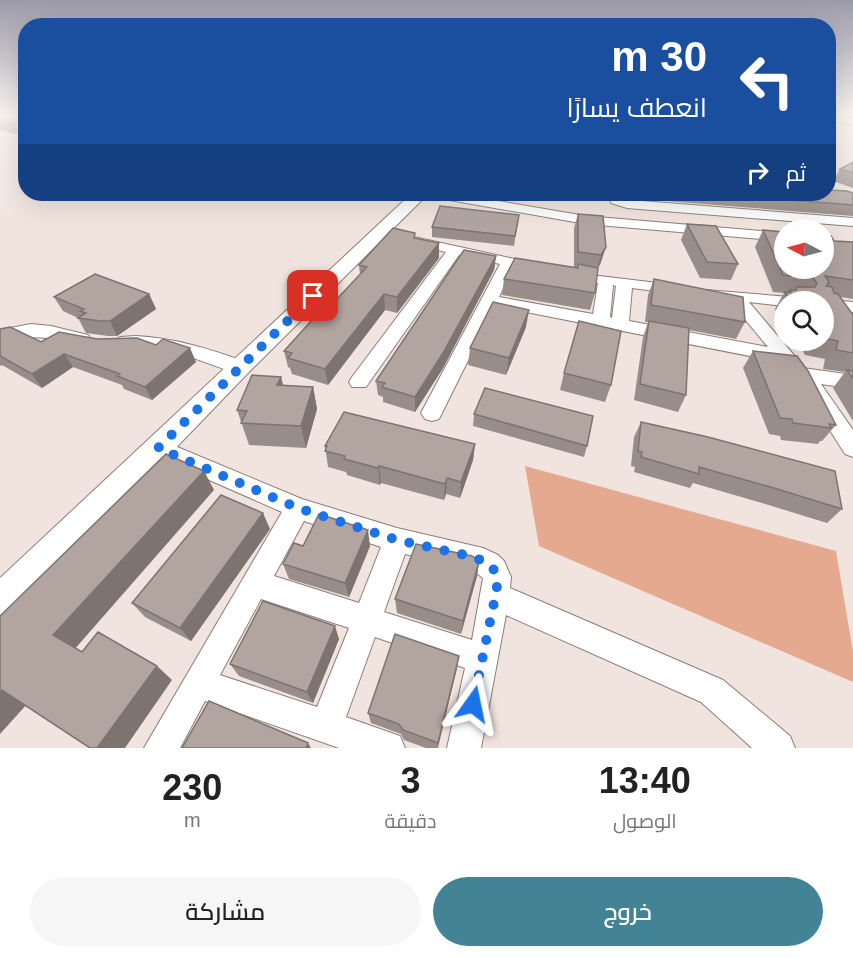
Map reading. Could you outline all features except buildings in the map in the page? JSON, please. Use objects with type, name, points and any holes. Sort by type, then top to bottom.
[{"type":"main road","points":[[0,604],[239,367],[412,201]]},
{"type":"street","points":[[478,201],[586,220],[774,236]]},
{"type":"street","points":[[586,220],[609,201]]},
{"type":"street","points":[[622,201],[627,204],[853,222]]},
{"type":"street","points":[[378,233],[508,263],[606,280],[774,300]]},
{"type":"street","points":[[359,382],[455,250]]},
{"type":"street","points":[[432,414],[508,263]]},
{"type":"street","points":[[601,321],[606,280]]},
{"type":"street","points":[[620,325],[624,282]]},
{"type":"street","points":[[735,296],[803,375],[853,448]]},
{"type":"street","points":[[491,300],[786,357]]},
{"type":"street","points":[[834,305],[853,307]]},
{"type":"street","points":[[0,336],[37,328],[104,344],[167,343],[195,349],[239,367]]},
{"type":"street","points":[[803,375],[853,382]]},
{"type":"street","points":[[158,448],[298,508],[397,540],[474,557],[489,564],[497,577],[496,596],[464,748]]},
{"type":"street","points":[[161,748],[298,508]]},
{"type":"street","points":[[326,727],[397,540]]},
{"type":"street","points":[[255,583],[483,659]]},
{"type":"street","points":[[496,596],[712,691],[778,748]]},
{"type":"street","points":[[198,682],[388,748]]},
{"type":"shaded area","points":[[525,466],[836,551],[853,652],[853,682],[539,546]]},
{"type":"route","points":[[313,296],[158,448],[298,508],[397,540],[474,557],[489,564],[497,577],[497,588],[473,704]]}]
